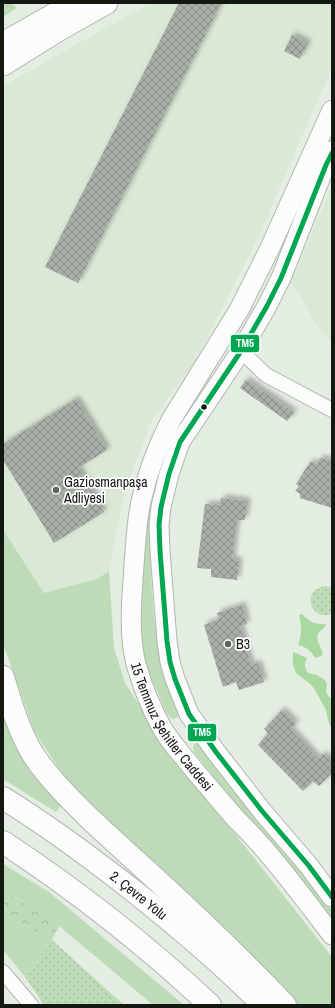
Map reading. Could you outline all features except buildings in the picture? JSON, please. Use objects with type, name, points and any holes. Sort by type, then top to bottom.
[{"type":"highway","points":[[3,677],[25,740],[33,755],[46,773],[72,801],[181,903],[285,1005]]},
{"type":"highway","name":"2. Çevre Yolu","points":[[3,798],[70,842],[161,912],[233,975],[263,1005]]},
{"type":"highway","points":[[3,842],[69,888],[110,919],[177,975],[210,1005]]},
{"type":"main road","points":[[3,43],[73,3]]},
{"type":"main road","points":[[3,65],[106,3]]},
{"type":"main road","name":"15 Temmuz Şehitler Caddesi","points":[[332,110],[239,310],[171,420],[161,439],[143,491],[136,542],[132,594],[132,636],[136,664],[156,717],[172,742],[236,818],[269,854],[332,935]]},
{"type":"main road","name":"15 Temmuz Şehitler Caddesi","points":[[330,156],[281,278],[258,322],[241,351],[180,442],[169,474],[161,507],[159,525],[167,641],[170,662],[185,705],[196,724],[216,752],[332,897]]},
{"type":"main road","points":[[156,717],[163,723],[176,725],[182,722],[185,705]]},
{"type":"main road","points":[[186,759],[185,750],[187,742],[191,738],[201,736],[206,737]]},
{"type":"street","points":[[241,351],[266,374],[332,410]]},
{"type":"street","points":[[4,974],[25,997],[30,1005]]},
{"type":"shaded area","points":[[153,3],[332,3],[332,68],[259,235],[195,362],[152,420],[125,489],[109,571],[97,579],[44,593],[3,530],[3,86],[141,8]]},
{"type":"shaded area","points":[[332,186],[332,343],[313,320],[302,298],[291,282]]},
{"type":"shaded area","points":[[302,614],[313,622],[318,624],[326,624],[319,632],[317,637],[323,654],[321,656],[315,658],[308,649],[298,645],[301,630],[299,615]]},
{"type":"shaded area","points":[[293,652],[307,658],[305,666],[308,673],[317,675],[325,680],[327,685],[326,692],[329,697],[332,698],[332,730],[326,710],[314,688],[296,673],[293,665]]},
{"type":"green space","points":[[3,3],[11,3],[17,8],[3,17]]},
{"type":"green space","points":[[146,518],[149,518],[151,573],[161,667],[179,713],[179,716],[174,719],[169,716],[165,708],[150,673],[143,650],[141,619]]},
{"type":"green space","points":[[3,530],[44,593],[97,579],[109,571],[114,648],[125,683],[162,741],[332,957],[332,1005],[297,1005],[258,961],[68,782],[34,731],[3,643]]},
{"type":"green space","points":[[326,586],[332,588],[332,614],[324,615],[313,609],[311,598],[313,592],[318,588]]},
{"type":"green space","points":[[3,716],[8,727],[62,804],[56,812],[3,779]]},
{"type":"green space","points":[[199,742],[332,911],[332,924],[280,852],[244,814],[194,752],[194,744]]},
{"type":"green space","points":[[3,864],[49,892],[184,1005],[153,1005],[59,926],[3,889]]},
{"type":"green space","points":[[3,889],[59,926],[52,940],[3,914]]},
{"type":"green space","points":[[3,914],[52,940],[26,978],[3,950]]},
{"type":"green space","points":[[52,940],[124,1005],[44,1005],[26,978]]},
{"type":"transit line","name":"TM5","points":[[332,153],[281,278],[267,306],[241,351],[180,442],[169,474],[161,507],[159,525],[167,641],[170,662],[189,714],[216,752],[262,811],[309,866],[332,897]]},
{"type":"place","name":"Gaziosmanpaşa Adliyesi","points":[[56,490]]},
{"type":"place","name":"B3","points":[[228,644]]}]
